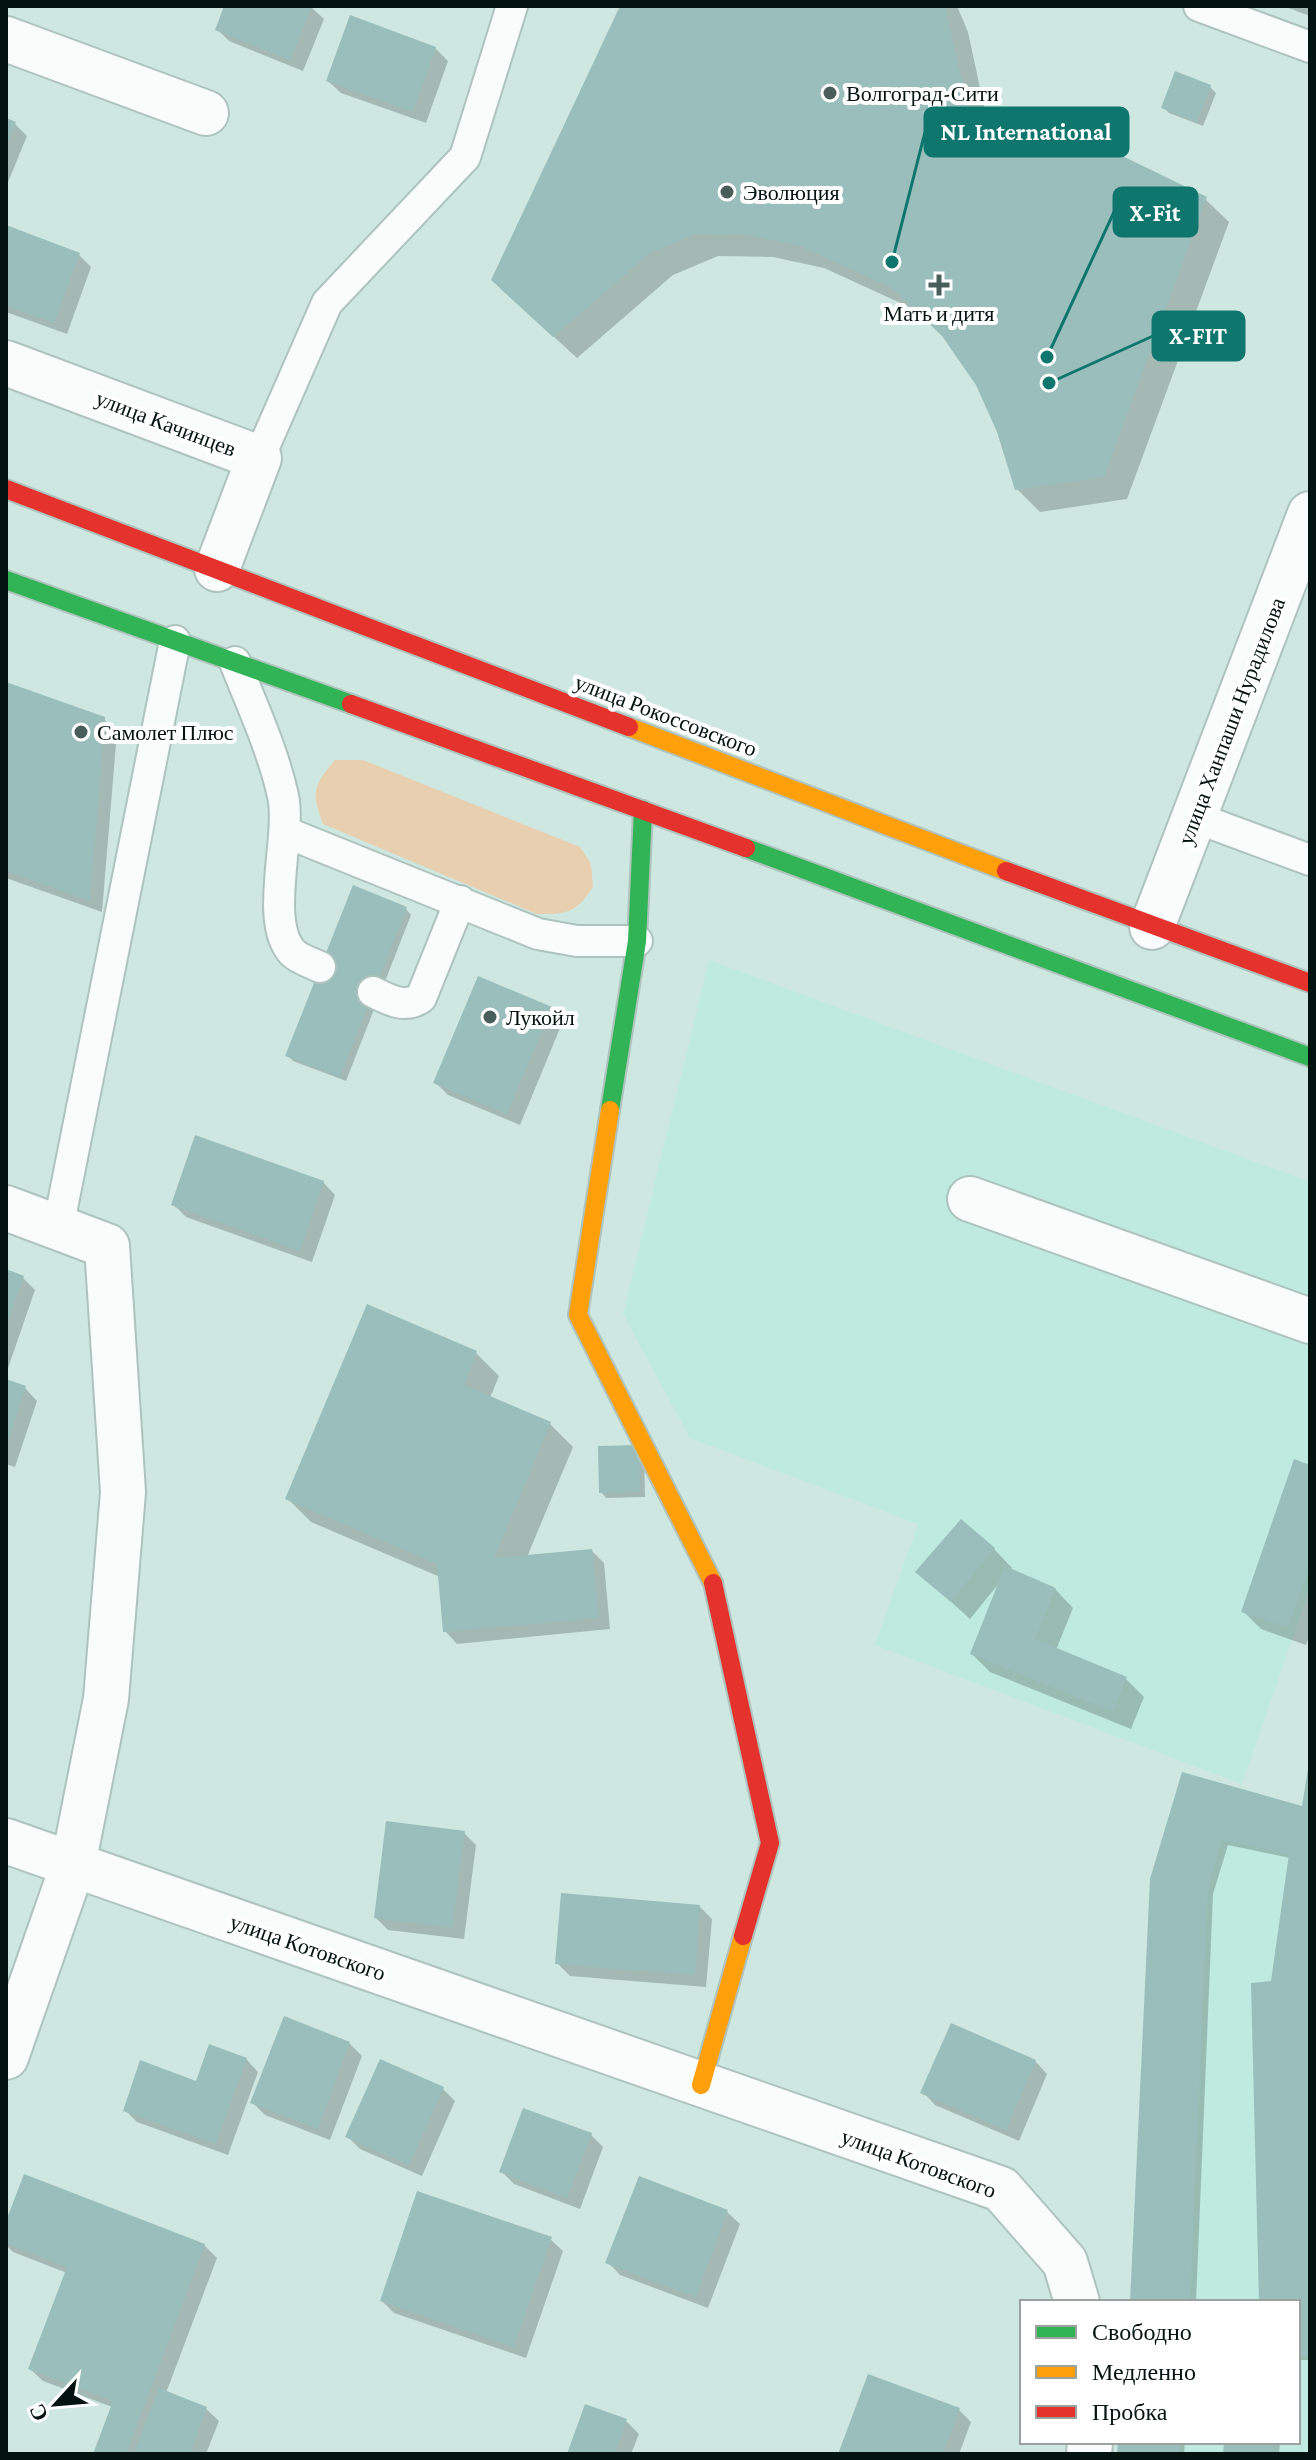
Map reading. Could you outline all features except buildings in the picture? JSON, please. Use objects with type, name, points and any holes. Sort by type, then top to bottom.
[{"type":"main road","name":"улица Рокоссовского","points":[[6,489],[1152,927],[1310,983]]},
{"type":"main road","points":[[6,580],[643,810],[1310,1057]]},
{"type":"main road","points":[[643,810],[637,941],[578,1315],[714,1584],[770,1843],[701,2085]]},
{"type":"street","points":[[6,39],[206,113]]},
{"type":"street","name":"улица Качинцев","points":[[6,363],[259,458],[217,569]]},
{"type":"street","name":"улица Ханпаши Нурадилова","points":[[1152,927],[1310,514]]},
{"type":"street","points":[[970,1199],[1310,1321]]},
{"type":"street","points":[[6,1208],[107,1246],[123,1492],[106,1699],[73,1865],[6,2057]]},
{"type":"street","name":"улица Котовского","points":[[6,1841],[1001,2189],[1065,2262],[1076,2300]]},
{"type":"lane","points":[[259,458],[327,303],[465,157],[512,6]]},
{"type":"lane","points":[[1199,6],[1310,47]]},
{"type":"lane","points":[[58,1228],[175,641]]},
{"type":"lane","points":[[235,662],[284,799],[285,832],[278,914],[284,937],[293,953],[320,967]]},
{"type":"lane","points":[[1194,817],[1310,860]]},
{"type":"lane","points":[[285,832],[538,934],[560,940],[637,941]]},
{"type":"lane","points":[[373,992],[399,1004],[421,998],[460,901]]},
{"type":"shaded area","points":[[335,760],[363,760],[580,847],[591,864],[593,887],[570,910],[537,914],[323,824],[316,790],[322,776]]},
{"type":"shaded area","points":[[709,960],[1310,1182],[1310,1588],[1242,1784],[875,1645],[918,1524],[690,1438],[623,1314]]},
{"type":"shaded area","points":[[1310,1759],[1310,2454],[1117,2454],[1118,2444],[1300,2444],[1300,2300],[1131,2300],[1152,1873],[1182,1772],[1302,1806]]},
{"type":"traffic: fast","points":[[6,580],[351,704]]},
{"type":"traffic: fast","points":[[610,1110],[637,941],[643,810]]},
{"type":"traffic: fast","points":[[746,848],[1310,1057]]},
{"type":"traffic: slow","points":[[629,727],[1006,871]]},
{"type":"traffic: slow","points":[[610,1110],[578,1315],[713,1583]]},
{"type":"traffic: slow","points":[[701,2085],[743,1936]]},
{"type":"traffic: jam","points":[[6,489],[629,727]]},
{"type":"traffic: jam","points":[[351,704],[746,848]]},
{"type":"traffic: jam","points":[[1006,871],[1310,983]]},
{"type":"traffic: jam","points":[[713,1583],[770,1843],[743,1936]]},
{"type":"place","name":"Волгоград-Сити","points":[[830,93]]},
{"type":"place","name":"Эволюция","points":[[727,192]]},
{"type":"place","name":"NL International","points":[[892,262]]},
{"type":"place","name":"Мать и дитя","points":[[939,285]]},
{"type":"place","name":"X-Fit","points":[[1047,357]]},
{"type":"place","name":"X-FIT","points":[[1049,383]]},
{"type":"place","name":"Самолет Плюс","points":[[81,732]]},
{"type":"place","name":"Лукойл","points":[[490,1017]]}]
